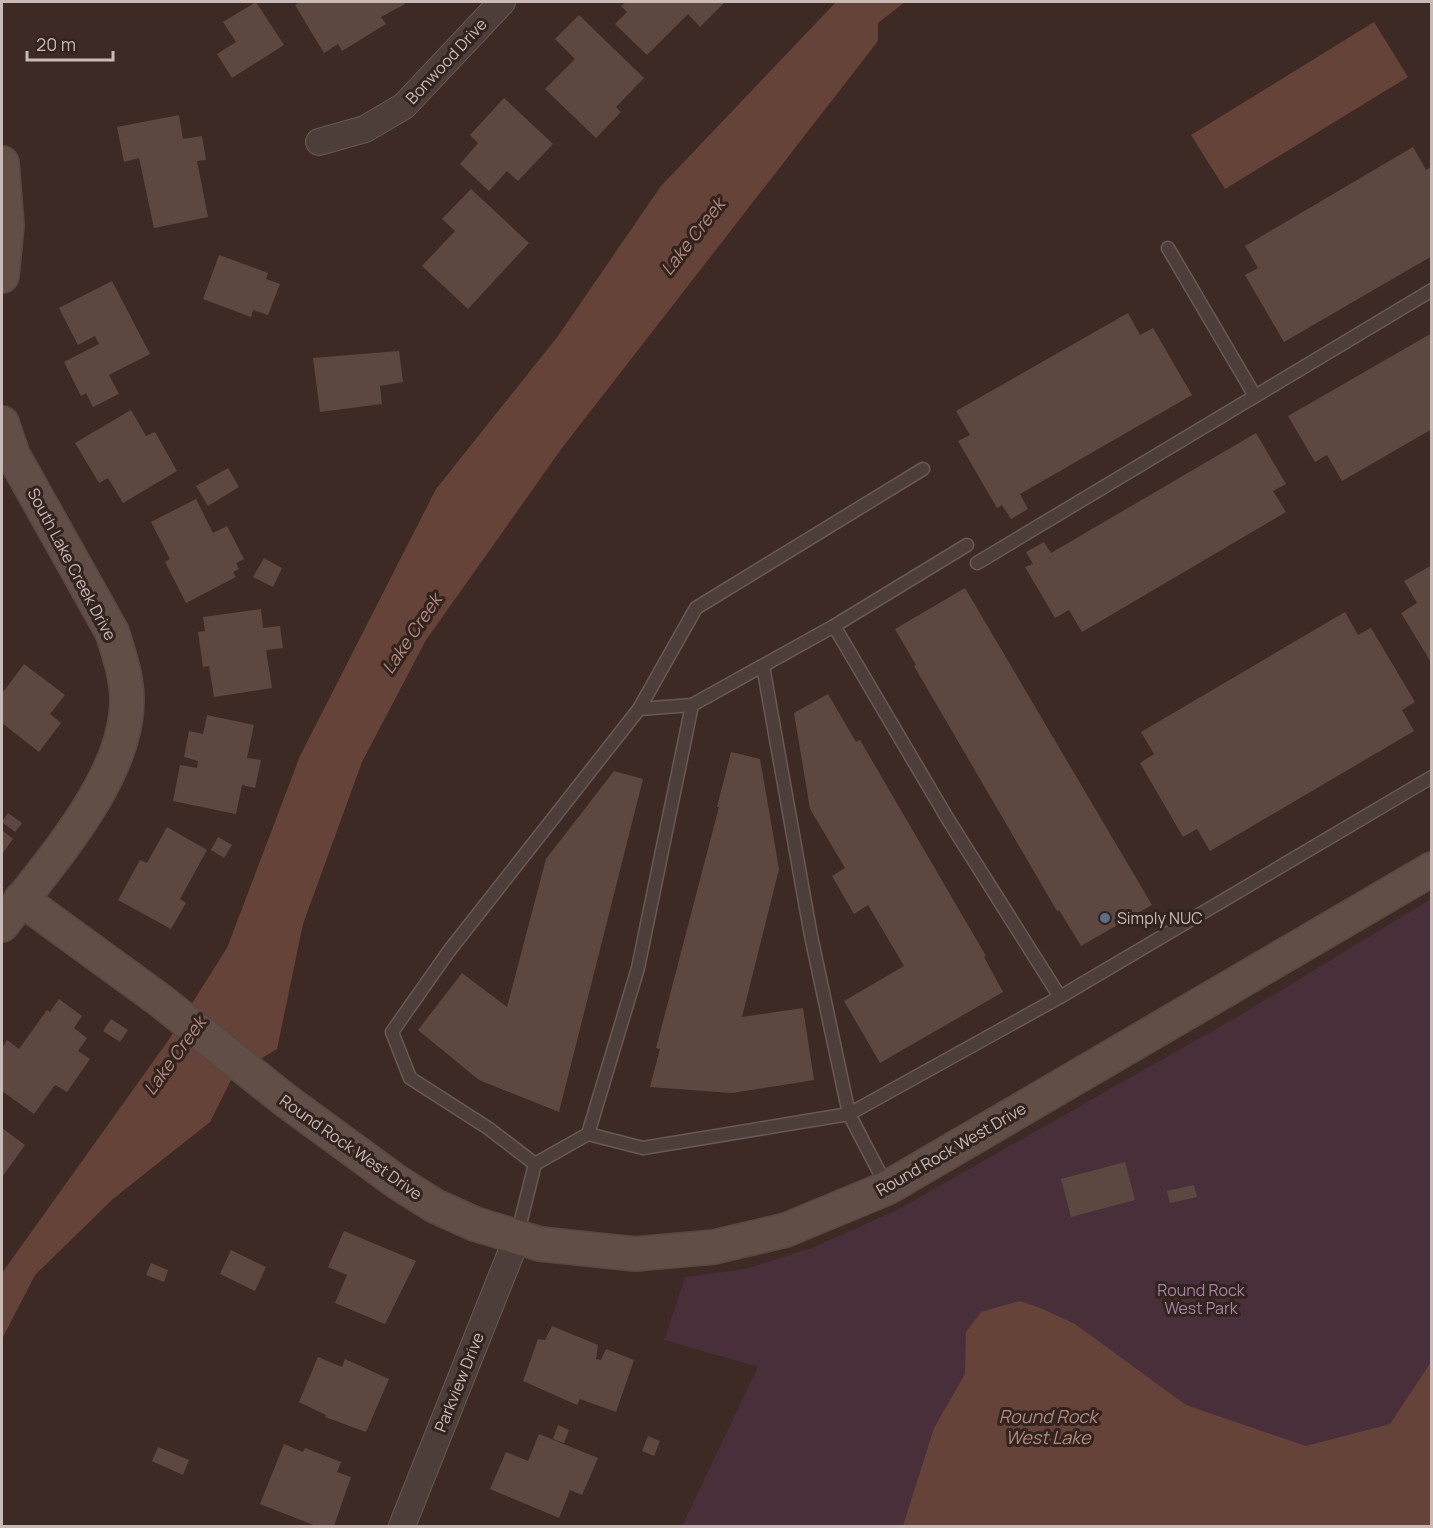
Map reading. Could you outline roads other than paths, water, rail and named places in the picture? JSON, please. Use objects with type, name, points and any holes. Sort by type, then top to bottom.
[{"type":"street","name":"Bonwood Drive","points":[[319,142],[365,129],[404,106],[502,2]]},
{"type":"street","points":[[2,163],[8,225],[2,276]]},
{"type":"street","name":"South Lake Creek Drive","points":[[2,423],[13,455],[112,632],[122,664],[127,699],[120,749],[110,772],[65,842],[2,925]]},
{"type":"street","name":"Round Rock West Drive","points":[[21,899],[160,1001],[285,1100],[397,1182],[435,1206],[475,1224],[517,1238],[588,1251],[635,1254],[714,1247],[786,1230],[887,1188],[1431,868]]},
{"type":"street","name":"Parkview Drive","points":[[402,1527],[517,1238]]},
{"type":"lane","points":[[1168,248],[1255,396]]},
{"type":"lane","points":[[977,562],[1431,290]]},
{"type":"lane","points":[[535,1164],[488,1128],[410,1078],[392,1032],[449,951],[639,709],[696,608],[922,470]]},
{"type":"lane","points":[[639,709],[692,705],[834,626],[967,545]]},
{"type":"lane","points":[[834,626],[949,821],[1060,997]]},
{"type":"lane","points":[[763,666],[811,936],[849,1114],[887,1188]]},
{"type":"lane","points":[[517,1238],[535,1164],[588,1134],[638,968],[692,705]]},
{"type":"lane","points":[[588,1134],[643,1148],[849,1114],[1060,997],[1431,777]]},
{"type":"water","name":"Lake Creek","points":[[836,2],[905,2],[878,23],[878,41],[562,448],[426,640],[362,762],[303,924],[277,1049],[233,1076],[210,1122],[114,1198],[35,1275],[2,1339],[2,1273],[170,1038],[227,948],[300,756],[436,489],[558,336],[661,186]]},
{"type":"water","points":[[1374,22],[1408,77],[1225,189],[1191,135]]},
{"type":"water","name":"Round Rock West Lake","points":[[1020,1301],[1075,1324],[1186,1405],[1306,1446],[1390,1424],[1431,1362],[1431,1526],[903,1526],[934,1428],[965,1374],[966,1332],[981,1312]]},
{"type":"place","name":"Simply NUC","points":[[1105,918]]},
{"type":"park label","name":"Round Rock West Park","points":[[1201,1299]]}]
